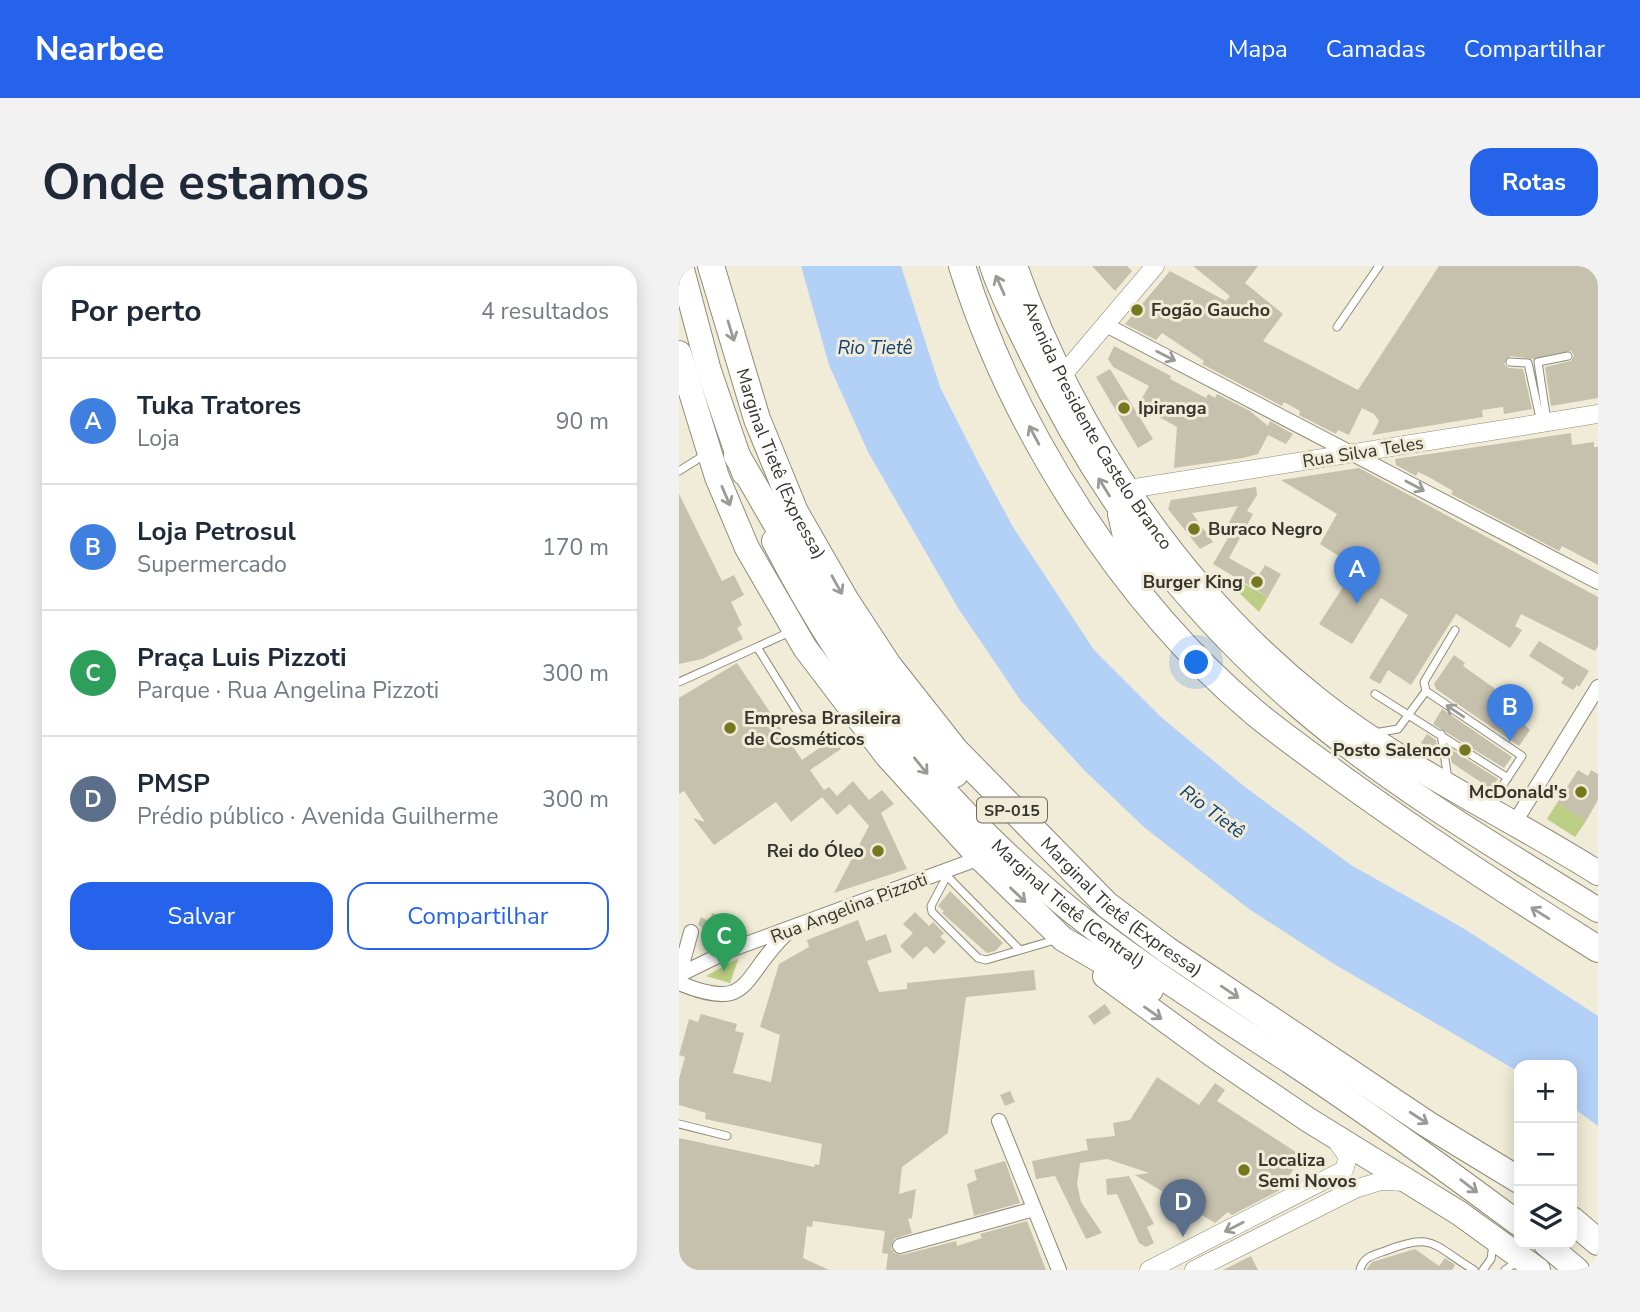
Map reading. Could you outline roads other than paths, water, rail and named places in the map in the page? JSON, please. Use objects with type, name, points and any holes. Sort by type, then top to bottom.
[{"type":"highway","name":"Marginal Tietê (Central)","points":[[681,266],[709,371],[759,513],[836,653],[926,772],[992,840],[1049,892],[1123,951],[1432,1159],[1514,1220]]},
{"type":"highway","name":"Marginal Tietê (Expressa)","points":[[711,266],[757,419],[795,512],[846,601],[888,665],[954,750],[1107,905],[1167,950],[1427,1124],[1514,1177]]},
{"type":"highway","points":[[962,266],[1002,376],[1047,459],[1125,574],[1205,665],[1254,712],[1429,841],[1598,950]]},
{"type":"highway","points":[[992,266],[1056,406],[1125,502],[1162,568],[1229,641],[1301,708],[1445,816],[1598,910]]},
{"type":"highway","name":"Avenida Presidente Castelo Branco","points":[[1015,266],[1061,377],[1125,502],[1235,623],[1319,700],[1377,741],[1598,873]]},
{"type":"highway","points":[[679,354],[684,388],[747,548],[794,630],[887,756],[980,858],[1119,989],[1307,1119],[1493,1236],[1522,1266]]},
{"type":"highway","points":[[737,456],[833,618],[877,684],[930,749],[973,791],[1028,840],[1073,872]]},
{"type":"highway","points":[[1125,502],[1129,549],[1146,573],[1208,643],[1276,713],[1411,818],[1429,841]]},
{"type":"highway","points":[[1377,741],[1415,777],[1598,900]]},
{"type":"highway","points":[[1063,939],[1142,984],[1393,1147],[1432,1159]]},
{"type":"highway","points":[[1577,1224],[1598,1242]]},
{"type":"highway","points":[[1552,1249],[1577,1270]]},
{"type":"street","points":[[1061,377],[1155,266]]},
{"type":"street","points":[[1106,325],[1598,582]]},
{"type":"street","name":"Rua Silva Teles","points":[[1125,502],[1355,453],[1598,414]]},
{"type":"street","points":[[1515,822],[1598,687]]},
{"type":"street","name":"Rua Angelina Pizzoti","points":[[679,976],[730,950],[949,873],[980,858]]},
{"type":"street","points":[[679,983],[721,997],[731,994],[741,989],[766,954],[789,931]]},
{"type":"street","points":[[679,976],[691,932]]},
{"type":"street","points":[[999,1121],[1059,1270]]},
{"type":"street","points":[[1149,1270],[1344,1170],[1347,1157],[1331,1133]]},
{"type":"street","points":[[1194,1270],[1369,1184],[1381,1181],[1411,1182]]},
{"type":"street","points":[[900,1246],[1034,1209]]},
{"type":"street","points":[[1270,1209],[1279,1227]]},
{"type":"lane","points":[[1337,327],[1378,266]]},
{"type":"lane","points":[[1544,424],[1538,362],[1568,356]]},
{"type":"lane","points":[[1510,362],[1528,363],[1544,424]]},
{"type":"lane","points":[[679,471],[709,452]]},
{"type":"lane","points":[[679,681],[794,630]]},
{"type":"lane","points":[[1455,630],[1424,682],[1426,691],[1522,756],[1489,807]]},
{"type":"lane","points":[[757,647],[803,721]]},
{"type":"lane","points":[[1377,741],[1398,729],[1426,691]]},
{"type":"lane","points":[[1375,694],[1508,778]]},
{"type":"lane","points":[[1441,734],[1448,783]]},
{"type":"lane","points":[[1020,950],[949,873],[931,906],[935,917],[981,960],[1063,939]]},
{"type":"lane","points":[[679,1124],[727,1136]]},
{"type":"lane","points":[[1483,1270],[1491,1259],[1493,1236]]},
{"type":"lane","points":[[1360,1270],[1368,1257],[1417,1240],[1438,1245],[1474,1270]]},
{"type":"water","name":"Rio Tietê","points":[[801,266],[901,266],[940,387],[1013,527],[1094,650],[1161,717],[1245,787],[1351,865],[1463,928],[1598,1016],[1598,1126],[1577,1111],[1577,1060],[1514,1060],[1514,1069],[1334,964],[1249,909],[1145,828],[1085,771],[1021,701],[958,608],[868,452],[829,365]]},
{"type":"place","name":"Fogão Gaucho","points":[[1137,310]]},
{"type":"place","name":"Ipiranga","points":[[1124,408]]},
{"type":"place","name":"Buraco Negro","points":[[1194,529]]},
{"type":"place","name":"Burger King","points":[[1257,582]]},
{"type":"place","name":"Tuka Tratores","points":[[1357,604]]},
{"type":"place","name":"Empresa Brasileira de Cosméticos","points":[[730,728]]},
{"type":"place","name":"Loja Petrosul","points":[[1510,742]]},
{"type":"place","name":"Posto Salenco","points":[[1465,750]]},
{"type":"place","name":"McDonald's","points":[[1581,792]]},
{"type":"place","name":"Rei do Óleo","points":[[878,851]]},
{"type":"place","name":"Praça Luis Pizzoti","points":[[724,971]]},
{"type":"place","name":"Localiza Semi Novos","points":[[1244,1170]]},
{"type":"place","name":"PMSP","points":[[1183,1237]]}]
